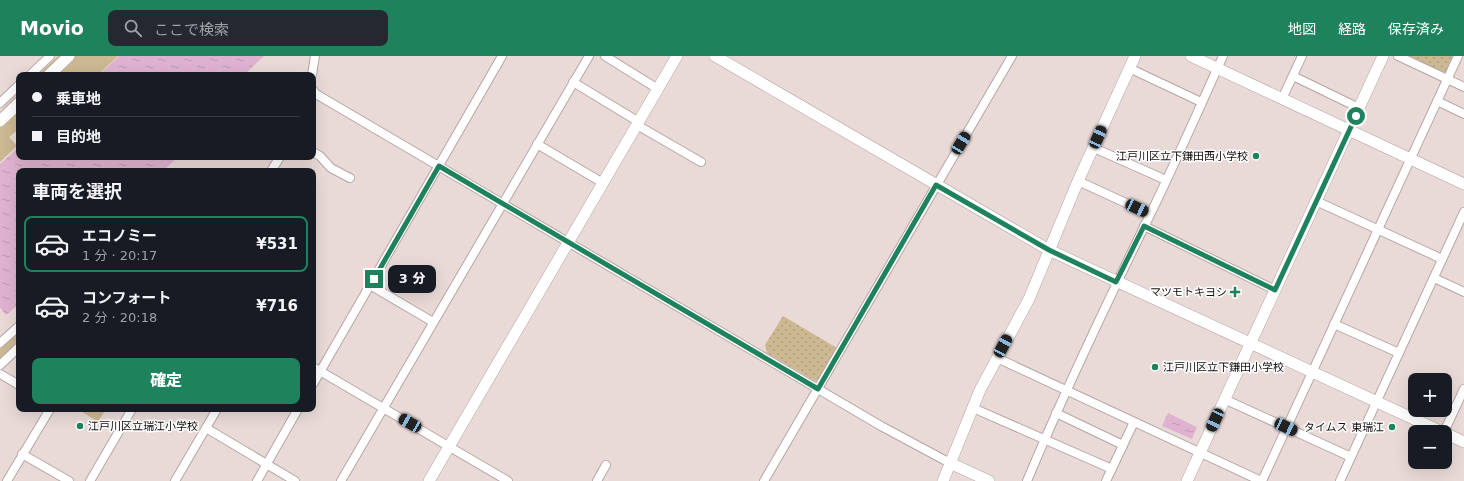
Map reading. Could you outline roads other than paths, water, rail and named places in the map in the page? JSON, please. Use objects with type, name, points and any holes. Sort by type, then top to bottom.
[{"type":"street","points":[[33,72],[50,56]]},
{"type":"street","points":[[52,72],[69,56]]},
{"type":"street","points":[[312,72],[315,56]]},
{"type":"street","points":[[502,56],[370,285],[317,369],[508,481]]},
{"type":"street","points":[[341,481],[589,56]]},
{"type":"street","points":[[605,56],[658,88]]},
{"type":"street","points":[[429,481],[677,56]]},
{"type":"street","points":[[715,56],[1049,250],[1311,373],[1428,425]]},
{"type":"street","points":[[764,481],[1012,56]]},
{"type":"street","points":[[943,481],[973,408],[996,358],[1028,298],[1078,181],[1135,56]]},
{"type":"street","points":[[1191,56],[1464,184]]},
{"type":"street","points":[[1028,481],[1066,390],[1223,56]]},
{"type":"street","points":[[1282,99],[1302,56]]},
{"type":"street","points":[[1187,481],[1383,56]]},
{"type":"street","points":[[1398,56],[1464,87]]},
{"type":"street","points":[[996,358],[1262,481],[1458,56]]},
{"type":"street","points":[[1129,68],[1201,102]]},
{"type":"street","points":[[1293,76],[1359,108]]},
{"type":"street","points":[[573,82],[701,162]]},
{"type":"street","points":[[0,103],[16,88]]},
{"type":"street","points":[[316,95],[881,426],[950,463],[989,481]]},
{"type":"street","points":[[1437,101],[1464,114]]},
{"type":"street","points":[[0,121],[16,106]]},
{"type":"street","points":[[537,144],[603,183]]},
{"type":"street","points":[[1094,148],[1166,180]]},
{"type":"street","points":[[316,154],[331,168],[350,178]]},
{"type":"street","points":[[1078,181],[1150,214]]},
{"type":"street","points":[[1316,201],[1442,259]]},
{"type":"street","points":[[1340,481],[1464,212]]},
{"type":"street","points":[[1144,226],[1275,290]]},
{"type":"street","points":[[1434,278],[1464,292]]},
{"type":"street","points":[[370,285],[433,322]]},
{"type":"street","points":[[1334,324],[1399,353]]},
{"type":"street","points":[[0,343],[16,329]]},
{"type":"street","points":[[0,365],[16,350]]},
{"type":"street","points":[[0,374],[16,383]]},
{"type":"street","points":[[1447,425],[1464,389]]},
{"type":"street","points":[[1224,399],[1351,457]]},
{"type":"street","points":[[973,408],[1112,469]]},
{"type":"street","points":[[7,481],[48,412]]},
{"type":"street","points":[[90,481],[130,412]]},
{"type":"street","points":[[175,481],[215,412]]},
{"type":"street","points":[[257,481],[296,412]]},
{"type":"street","points":[[1056,413],[1123,445]]},
{"type":"street","points":[[1106,481],[1134,422]]},
{"type":"street","points":[[206,428],[295,481]]},
{"type":"street","points":[[1452,436],[1464,442]]},
{"type":"street","points":[[22,454],[69,481]]},
{"type":"street","points":[[597,481],[606,465]]},
{"type":"water","points":[[119,56],[264,56],[247,72],[102,72]]},
{"type":"water","points":[[16,150],[16,160],[175,160],[166,168],[16,168],[16,307],[6,315],[0,308],[0,164]]},
{"type":"water","points":[[1168,413],[1197,427],[1192,439],[1162,426]]},
{"type":"place","name":"江戸川区立下鎌田西小学校","points":[[1256,156]]},
{"type":"place","name":"マツモトキヨシ","points":[[1235,292]]},
{"type":"place","name":"江戸川区立下鎌田小学校","points":[[1155,367]]},
{"type":"place","name":"江戸川区立瑞江小学校","points":[[80,426]]},
{"type":"place","name":"タイムス 東瑞江","points":[[1392,427]]}]
